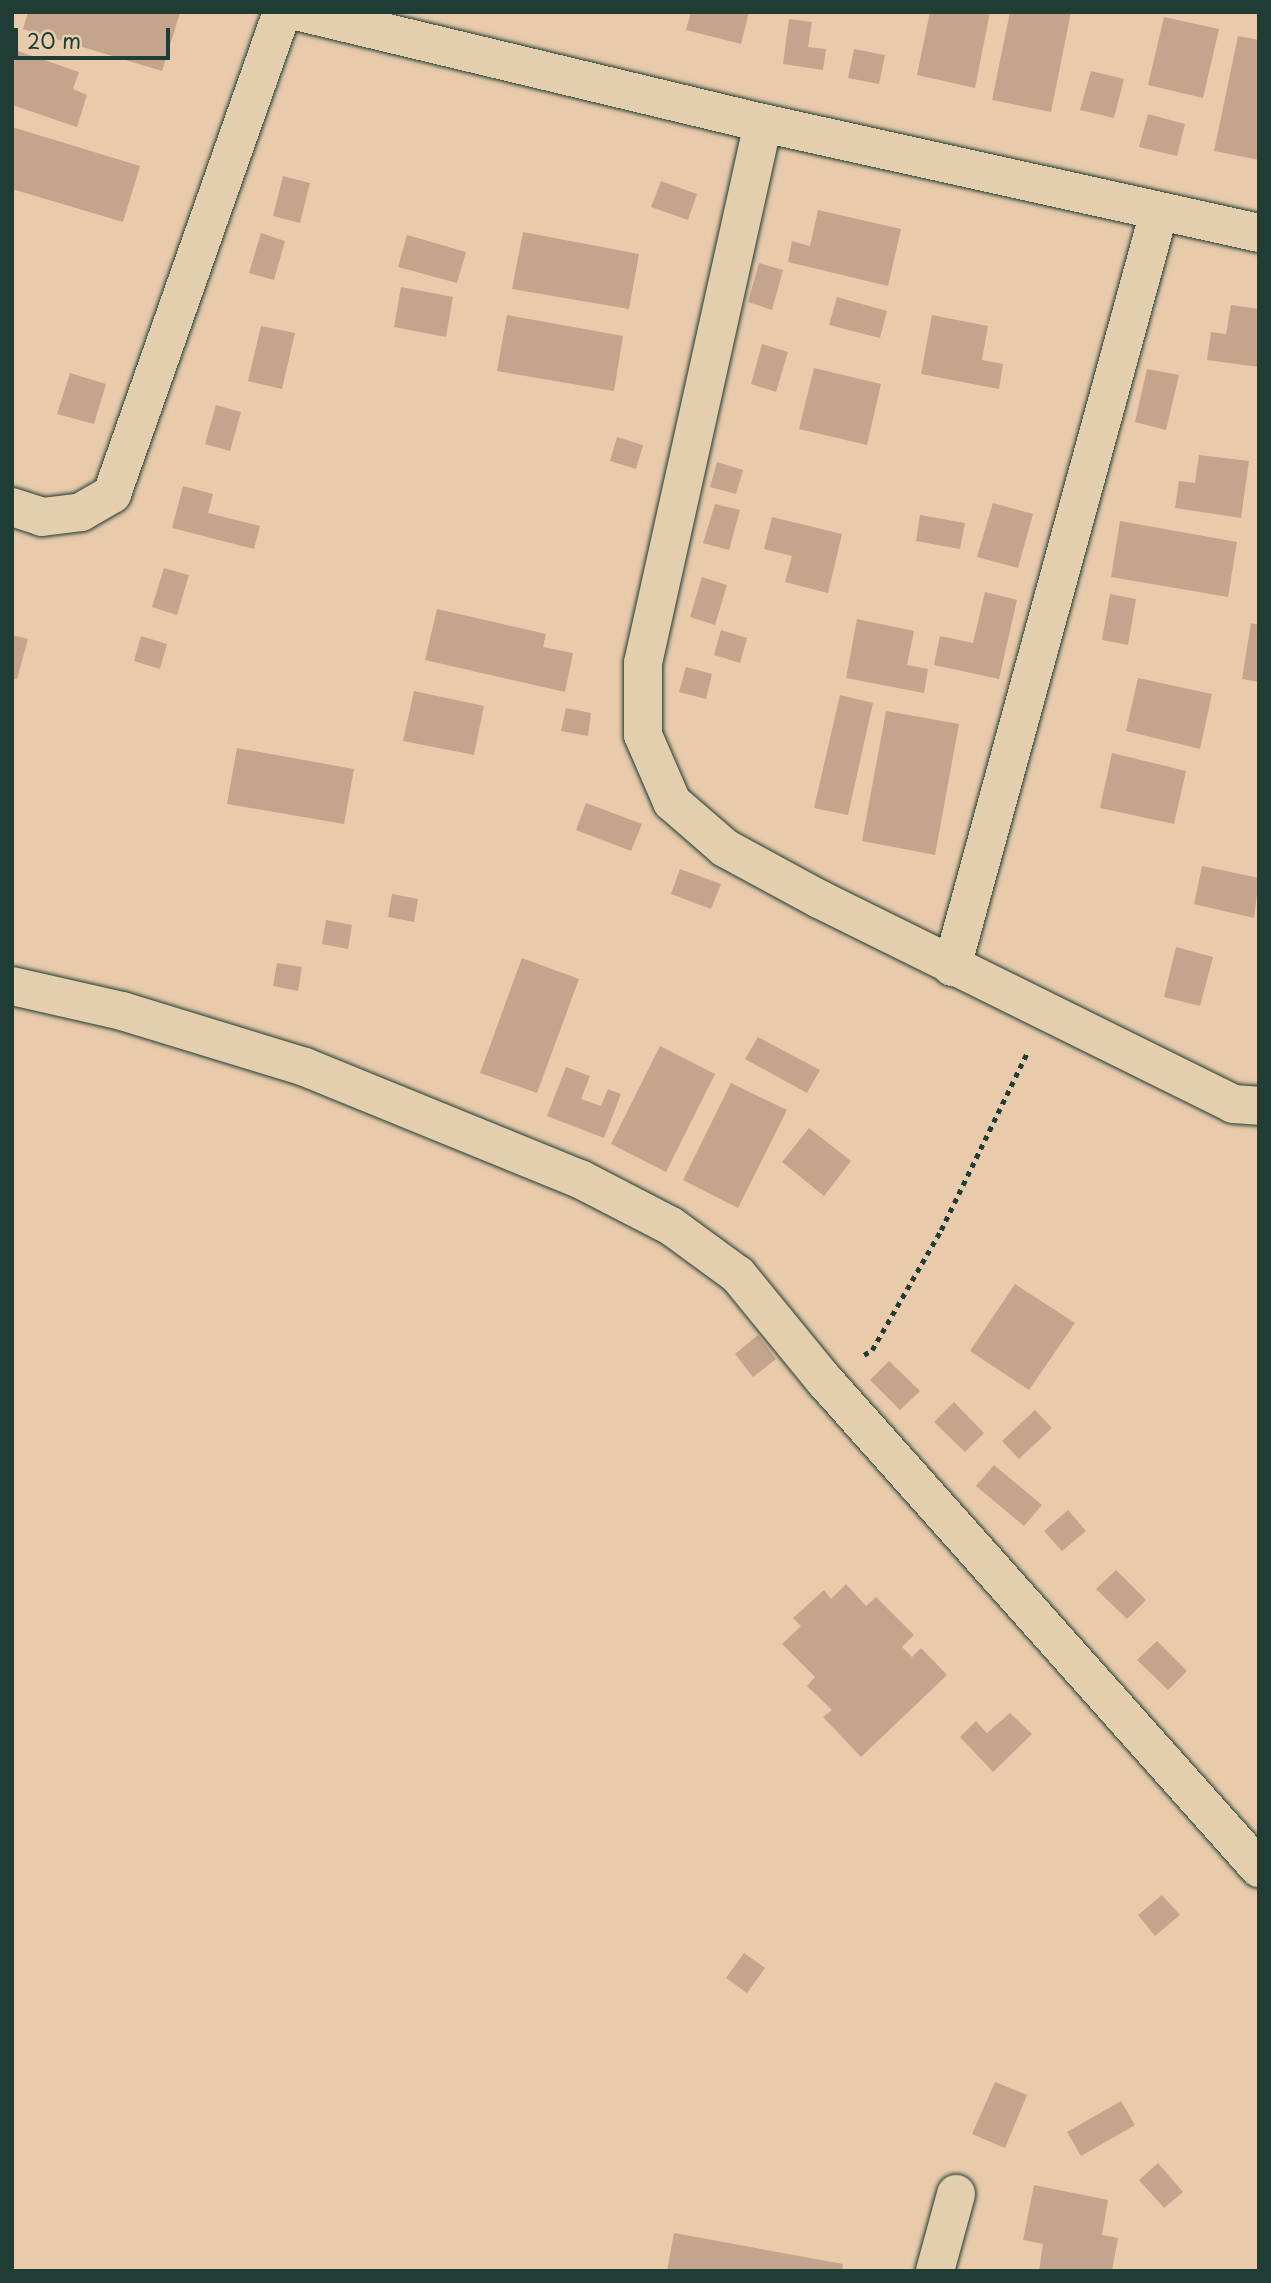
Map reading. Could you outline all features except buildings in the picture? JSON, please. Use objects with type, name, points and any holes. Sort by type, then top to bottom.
[{"type":"street","points":[[12,507],[42,517],[81,512],[112,494],[282,12]]},
{"type":"street","points":[[300,12],[763,123],[1259,233]]},
{"type":"street","points":[[763,123],[643,663],[643,735],[672,802],[725,848],[952,967],[1233,1104],[1259,1106]]},
{"type":"street","points":[[952,967],[1160,212]]},
{"type":"street","points":[[12,986],[122,1010],[304,1067],[580,1179],[671,1226],[738,1275],[824,1380],[1259,1868]]},
{"type":"street","points":[[935,2271],[956,2194]]},
{"type":"path","points":[[824,1380],[872,1350],[941,1230],[1047,1011]]}]
